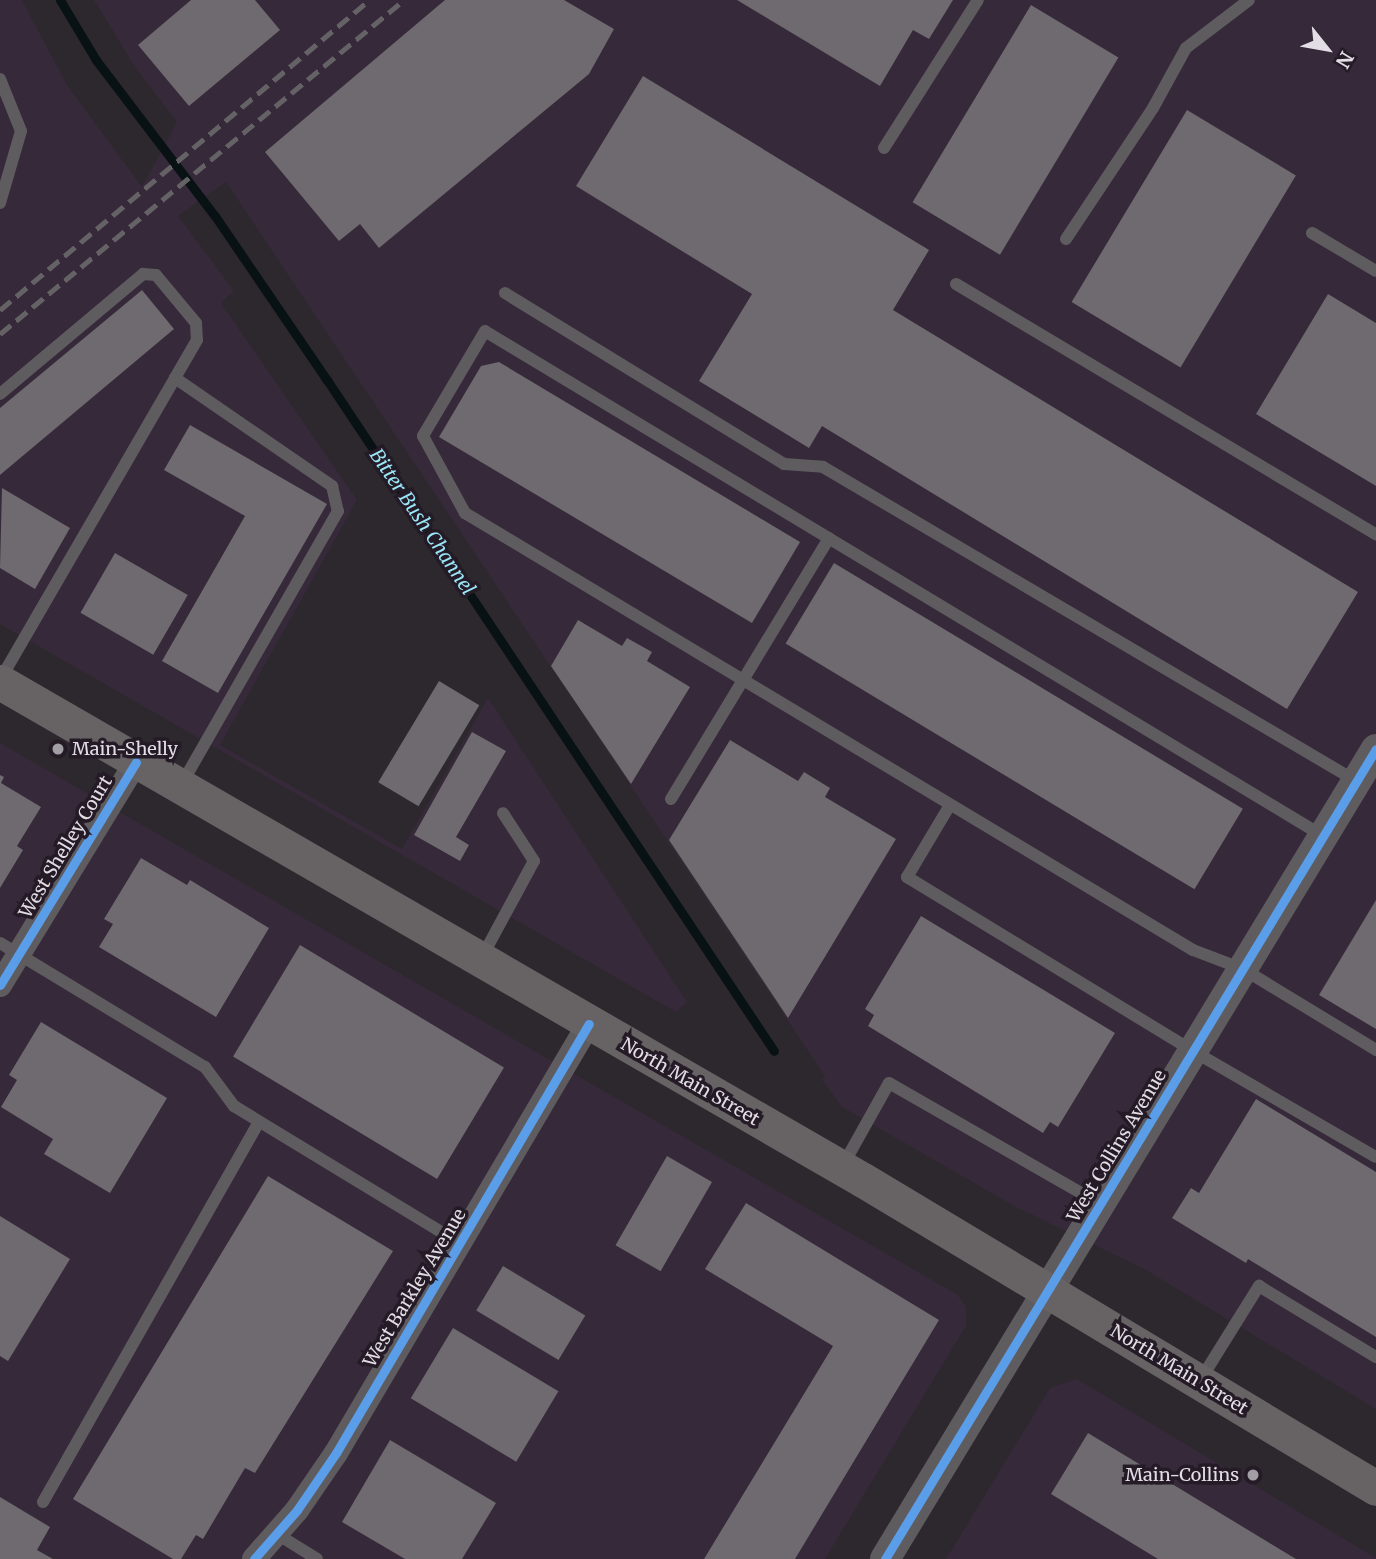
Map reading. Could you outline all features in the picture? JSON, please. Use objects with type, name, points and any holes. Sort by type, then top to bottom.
[{"type":"main road","name":"North Main Street","points":[[0,681],[842,1168],[1376,1489]]},
{"type":"street","name":"West Collins Avenue","points":[[885,1559],[1376,749]]},
{"type":"street","name":"West Shelley Court","points":[[0,985],[10,948],[136,762]]},
{"type":"street","name":"West Barkley Avenue","points":[[254,1559],[298,1510],[336,1453],[589,1024]]},
{"type":"lane","points":[[884,148],[978,0]]},
{"type":"lane","points":[[1066,239],[1153,108],[1186,48],[1249,0]]},
{"type":"lane","points":[[0,79],[21,131],[0,203]]},
{"type":"lane","points":[[1312,233],[1376,271]]},
{"type":"lane","points":[[0,394],[143,274],[156,275],[196,323],[197,340],[0,681]]},
{"type":"lane","points":[[956,284],[1376,534]]},
{"type":"lane","points":[[505,293],[784,464],[823,467],[1357,781]]},
{"type":"lane","points":[[1323,836],[485,331],[423,436],[465,513],[1193,950],[1243,969],[1376,1050]]},
{"type":"lane","points":[[175,377],[332,486],[338,511],[180,787]]},
{"type":"lane","points":[[671,799],[829,538]]},
{"type":"lane","points":[[950,805],[907,877],[1193,1051],[1376,1157]]},
{"type":"lane","points":[[480,961],[534,861],[503,813]]},
{"type":"lane","points":[[10,948],[205,1067],[234,1106],[459,1243]]},
{"type":"lane","points":[[842,1168],[890,1083],[1100,1204]]},
{"type":"lane","points":[[43,1502],[259,1122]]},
{"type":"lane","points":[[1199,1382],[1259,1286],[1376,1357]]},
{"type":"lane","points":[[277,1534],[317,1559]]},
{"type":"shaded area","points":[[0,0],[22,0],[67,85],[142,187],[177,122],[135,67],[94,0],[1376,0],[1376,1409],[1146,1270],[1016,1207],[842,1107],[822,1080],[825,1076],[226,182],[178,216],[234,291],[221,303],[357,500],[220,745],[402,849],[488,698],[687,1002],[676,1012],[0,624]]},
{"type":"shaded area","points":[[0,743],[958,1295],[966,1307],[966,1326],[825,1559],[0,1559]]},
{"type":"shaded area","points":[[1077,1379],[1376,1559],[946,1559],[1050,1388]]},
{"type":"building","points":[[191,0],[255,0],[280,30],[189,106],[138,45]]},
{"type":"building","points":[[445,0],[564,0],[614,29],[589,74],[379,248],[360,224],[339,241],[265,152]]},
{"type":"building","points":[[737,0],[953,0],[929,39],[913,30],[880,86]]},
{"type":"building","points":[[1031,5],[1118,58],[1000,255],[913,202]]},
{"type":"building","points":[[643,76],[929,250],[893,310],[1358,592],[1287,709],[822,426],[809,448],[699,381],[752,294],[576,186]]},
{"type":"building","points":[[1187,110],[1296,175],[1180,367],[1072,302]]},
{"type":"building","points":[[142,290],[174,329],[0,475],[0,408]]},
{"type":"building","points":[[1328,294],[1376,323],[1376,486],[1256,414]]},
{"type":"building","points":[[499,362],[800,542],[752,623],[439,437],[481,366]]},
{"type":"building","points":[[190,425],[327,504],[218,693],[162,661],[245,516],[164,470]]},
{"type":"building","points":[[2,488],[70,528],[35,589],[0,568]]},
{"type":"building","points":[[115,553],[188,595],[153,655],[80,613]]},
{"type":"building","points":[[834,563],[1243,809],[1194,889],[786,644]]},
{"type":"building","points":[[578,620],[622,646],[627,638],[652,652],[647,661],[690,687],[631,784],[551,666]]},
{"type":"building","points":[[439,681],[479,705],[419,806],[378,782]]},
{"type":"building","points":[[472,732],[506,751],[456,837],[469,845],[460,861],[414,835]]},
{"type":"building","points":[[730,740],[798,781],[804,772],[830,788],[825,797],[896,839],[788,1018],[669,840]]},
{"type":"building","points":[[0,775],[4,777],[1,783],[41,807],[17,846],[23,850],[0,888]]},
{"type":"building","points":[[141,858],[187,885],[190,880],[269,928],[216,1017],[99,947],[113,924],[104,919]]},
{"type":"building","points":[[1376,900],[1376,1029],[1319,995]]},
{"type":"building","points":[[921,916],[1115,1033],[1058,1127],[1050,1122],[1043,1133],[868,1026],[874,1015],[865,1009]]},
{"type":"building","points":[[300,945],[504,1068],[437,1179],[233,1056]]},
{"type":"building","points":[[41,1022],[167,1098],[110,1193],[44,1154],[53,1139],[1,1107],[17,1080],[9,1075]]},
{"type":"building","points":[[1256,1099],[1376,1172],[1376,1337],[1248,1259],[1246,1263],[1172,1218],[1191,1188],[1199,1193]]},
{"type":"building","points":[[667,1156],[712,1182],[661,1271],[616,1245]]},
{"type":"building","points":[[268,1176],[393,1251],[255,1473],[245,1468],[203,1539],[196,1535],[181,1559],[173,1559],[73,1499]]},
{"type":"building","points":[[746,1203],[939,1320],[795,1559],[704,1559],[833,1346],[705,1269]]},
{"type":"building","points":[[0,1216],[70,1259],[8,1361],[0,1356]]},
{"type":"building","points":[[503,1266],[585,1315],[559,1360],[476,1311]]},
{"type":"building","points":[[453,1328],[558,1391],[516,1462],[411,1398]]},
{"type":"building","points":[[1088,1433],[1296,1559],[1158,1559],[1051,1494]]},
{"type":"building","points":[[390,1440],[496,1503],[462,1559],[405,1559],[342,1522]]},
{"type":"building","points":[[0,1497],[50,1527],[37,1550],[53,1559],[0,1559]]},
{"type":"waterway","name":"Bitter Bush Channel","points":[[60,0],[96,60],[215,216],[327,380],[774,1051]]},
{"type":"railway","points":[[0,310],[369,0]]},
{"type":"railway","points":[[0,334],[404,0]]},
{"type":"cycle path","points":[[885,1559],[1376,749]]},
{"type":"cycle path","points":[[0,985],[136,762]]},
{"type":"cycle path","points":[[254,1559],[297,1510],[336,1453],[589,1024]]},
{"type":"place","name":"Main-Shelly","points":[[58,749]]},
{"type":"place","name":"Main-Collins","points":[[1253,1475]]}]
